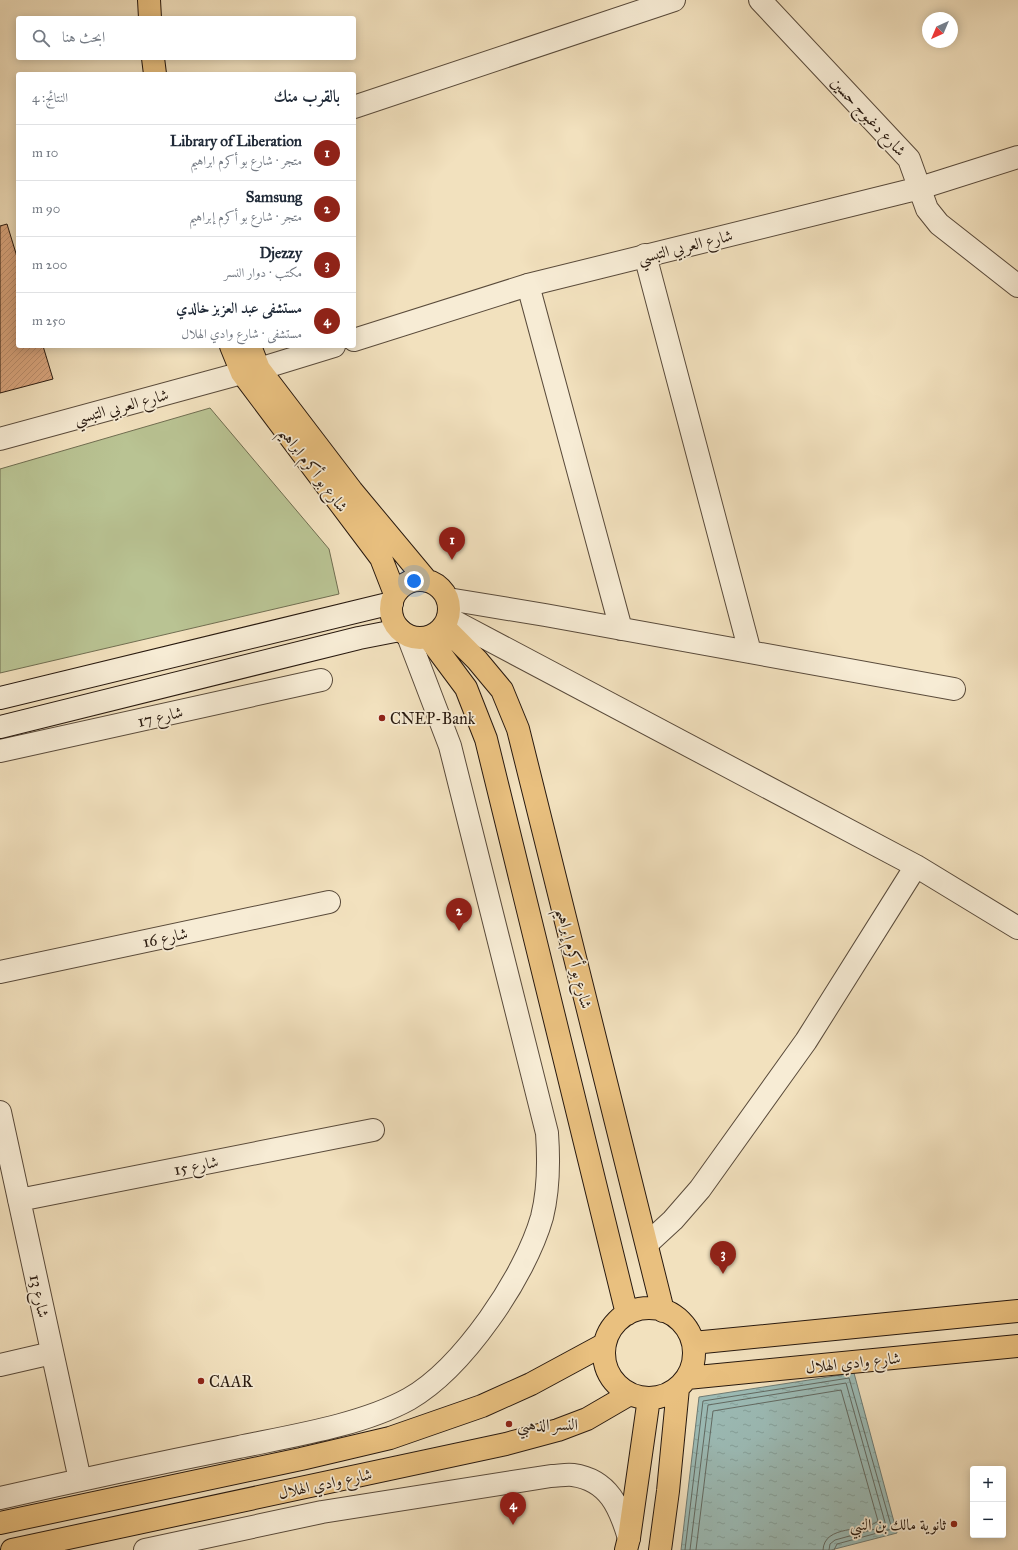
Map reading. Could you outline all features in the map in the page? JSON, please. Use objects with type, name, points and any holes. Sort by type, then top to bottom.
[{"type":"main road","points":[[134,0],[135,16]]},
{"type":"main road","points":[[149,0],[150,16]]},
{"type":"main road","points":[[138,60],[140,72]]},
{"type":"main road","points":[[153,60],[155,72]]},
{"type":"main road","name":"شارع بو أكرم ابراهيم","points":[[233,348],[427,581]]},
{"type":"main road","name":"شارع بو أكرم ابراهيم","points":[[250,348],[251,371],[381,558],[394,599]]},
{"type":"main road","points":[[418,580],[427,581],[436,584],[443,591],[429,624],[394,622],[392,613],[394,599],[401,587],[409,582],[418,580]]},
{"type":"main road","points":[[429,624],[466,688],[486,739],[627,1314]]},
{"type":"main road","name":"شارع بو أكرم إبراهيم","points":[[429,624],[477,660],[502,690],[518,729],[663,1311]]},
{"type":"main road","points":[[660,1550],[683,1383],[692,1367],[694,1355],[693,1343],[687,1329],[677,1318],[663,1311],[651,1308],[627,1314],[617,1322],[609,1332],[605,1344],[605,1359],[609,1373],[618,1385],[639,1396],[668,1394],[683,1383]]},
{"type":"main road","points":[[693,1343],[1018,1311]]},
{"type":"main road","name":"شارع وادي الهلال","points":[[0,1523],[333,1452],[390,1438],[482,1406],[531,1384],[605,1344]]},
{"type":"main road","name":"شارع وادي الهلال","points":[[683,1383],[1018,1346]]},
{"type":"main road","points":[[627,1544],[639,1396]]},
{"type":"main road","name":"شارع وادي الهلال","points":[[12,1550],[506,1444],[558,1430],[639,1396]]},
{"type":"street","points":[[356,106],[674,0]]},
{"type":"street","name":"شارع دغبوج حسين","points":[[760,0],[909,159],[927,208],[939,224],[1018,286]]},
{"type":"street","name":"شارع العربي التبسي","points":[[356,339],[528,285],[920,188],[1018,158]]},
{"type":"street","points":[[645,255],[750,652]]},
{"type":"street","points":[[528,285],[621,629]]},
{"type":"street","name":"شارع العربي التبسي","points":[[0,439],[251,371],[327,348]]},
{"type":"street","points":[[0,698],[394,599]]},
{"type":"street","points":[[0,727],[351,640],[429,624],[621,629],[954,689]]},
{"type":"street","points":[[429,624],[916,866],[1018,928]]},
{"type":"street","name":"شارع وادي الهلال","points":[[0,1498],[269,1440],[375,1415],[410,1398],[444,1372],[474,1340],[522,1267],[541,1218],[549,1171],[547,1133],[450,746],[429,624]]},
{"type":"street","name":"شارع 17","points":[[0,752],[321,680]]},
{"type":"street","points":[[647,1244],[673,1220],[700,1189],[806,1040],[916,866]]},
{"type":"street","name":"شارع 16","points":[[0,972],[329,902]]},
{"type":"street","name":"شارع 13","points":[[0,1112],[80,1480]]},
{"type":"street","name":"شارع 15","points":[[19,1200],[373,1130]]},
{"type":"street","points":[[0,1365],[52,1353]]},
{"type":"street","name":"شارع وادي الهلال","points":[[269,1440],[333,1452],[375,1415]]},
{"type":"street","name":"شارع وادي الهلال","points":[[144,1550],[322,1512],[551,1476],[573,1475],[592,1482],[608,1492],[620,1510],[627,1544]]},
{"type":"green space","points":[[210,408],[329,549],[339,594],[0,673],[0,469]]},
{"type":"water","points":[[854,1373],[897,1533],[831,1550],[681,1550],[699,1397]]},
{"type":"building","points":[[7,224],[16,253],[16,348],[44,348],[53,379],[0,393],[0,226]]},
{"type":"place","name":"Library of Liberation","points":[[452,560]]},
{"type":"place","name":"CNEP-Bank","points":[[382,718]]},
{"type":"place","name":"Samsung","points":[[459,931]]},
{"type":"place","name":"Djezzy","points":[[723,1274]]},
{"type":"place","name":"CAAR","points":[[201,1381]]},
{"type":"place","name":"النسر الذهبي","points":[[509,1424]]},
{"type":"place","name":"ثانوية مالك بن النبي","points":[[954,1524]]},
{"type":"place","name":"مستشفى عبد العزبز خالدي","points":[[513,1525]]}]
